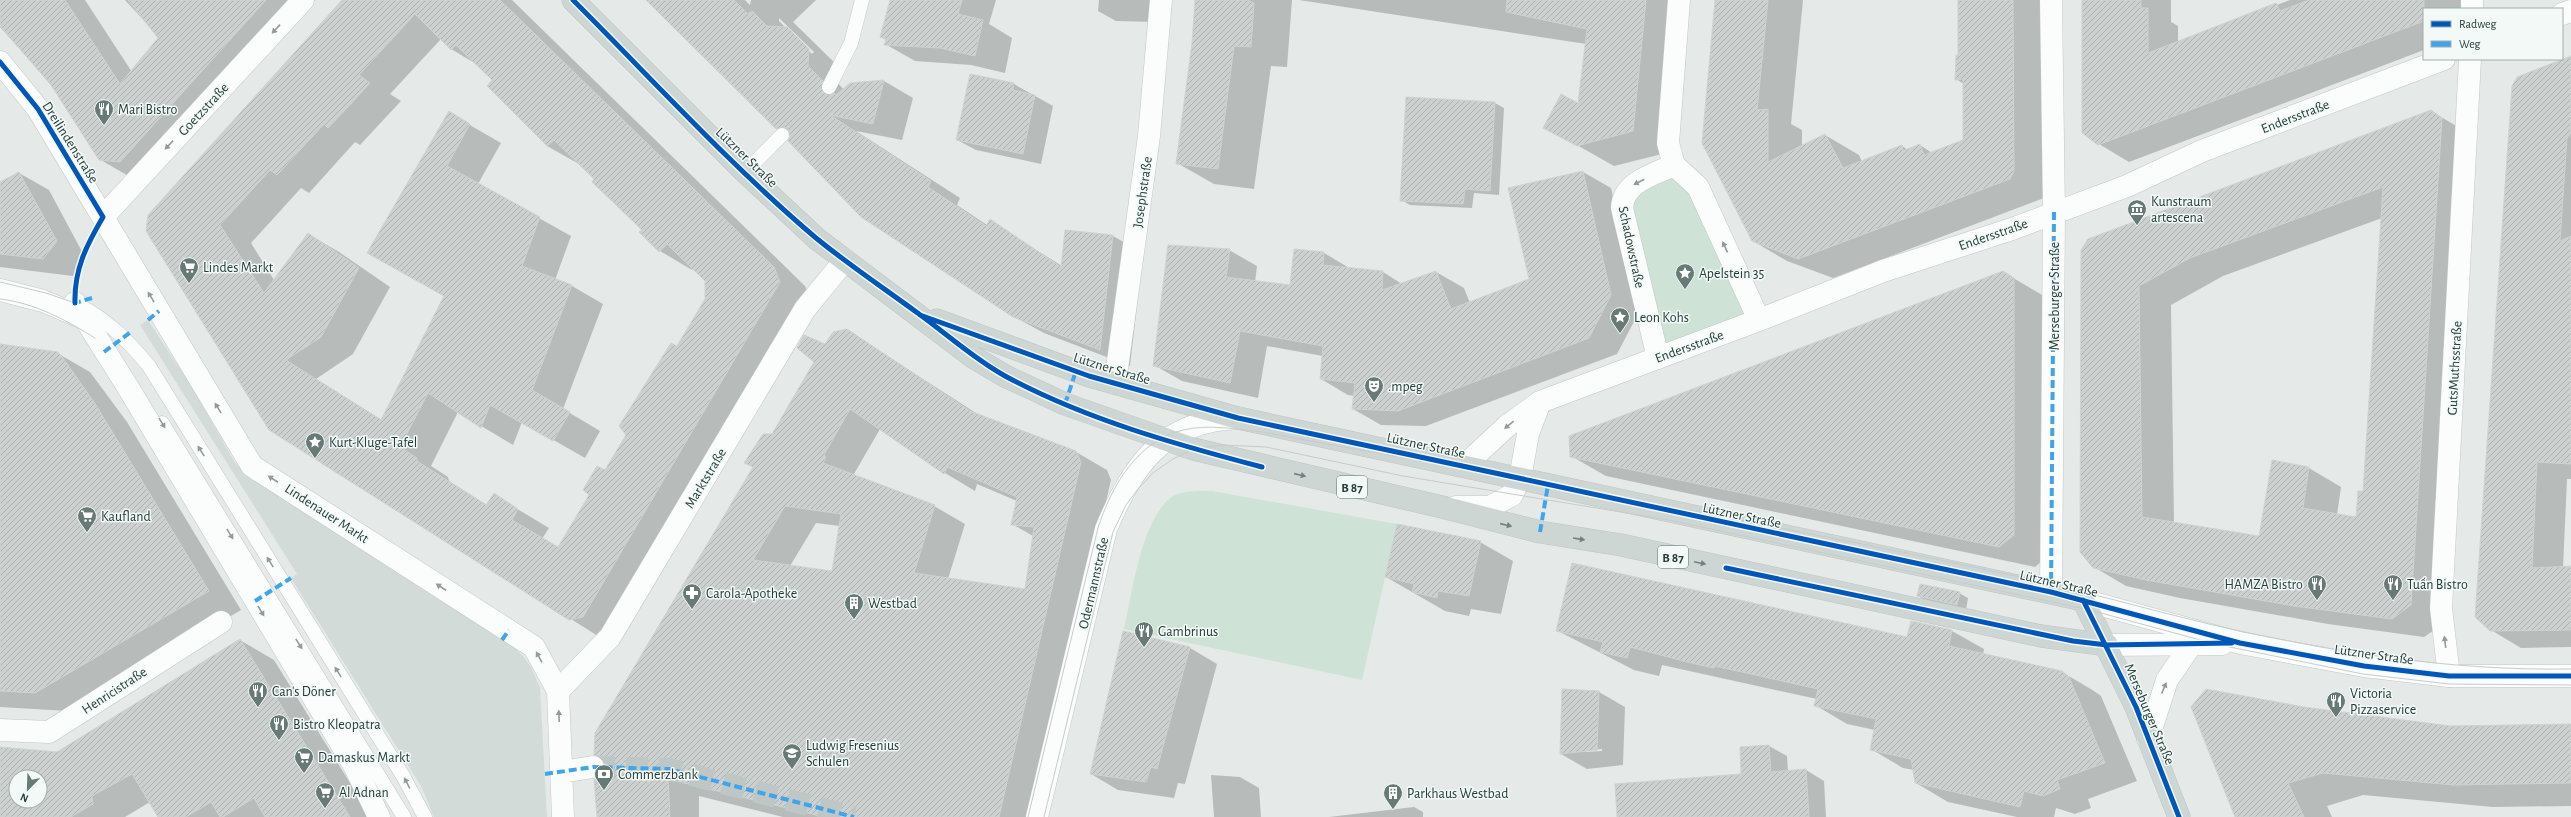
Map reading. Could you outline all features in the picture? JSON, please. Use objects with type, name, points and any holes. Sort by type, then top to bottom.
[{"type":"main road","name":"Lützner Straße","points":[[573,0],[744,172],[800,224],[845,260],[920,314],[973,357],[1005,376],[1065,404],[1165,441],[1262,467],[1442,507],[1477,518],[1540,532],[1620,546],[2041,636],[2107,646]]},
{"type":"main road","name":"Lützner Straße","points":[[920,314],[1115,383],[1238,418],[1465,465],[1654,508],[2083,600]]},
{"type":"main road","name":"Merseburger Straße","points":[[2083,600],[2136,707],[2179,817]]},
{"type":"street","name":"Goetzstraße","points":[[103,218],[302,0]]},
{"type":"street","name":"Josephstraße","points":[[1115,383],[1149,136],[1161,0]]},
{"type":"street","points":[[1679,0],[1668,142],[1674,165],[1698,187],[1759,320]]},
{"type":"street","name":"Merseburger Straße","points":[[2051,0],[2054,212],[2051,592]]},
{"type":"street","name":"Endersstraße","points":[[1465,465],[1507,426],[1540,402],[1759,320],[1883,271],[2012,229],[2054,212],[2127,186],[2202,151],[2441,60]]},
{"type":"street","name":"GutsMuthsstraße","points":[[2449,676],[2441,608],[2470,60]]},
{"type":"street","name":"Dreilindenstraße","points":[[0,62],[38,109],[103,218]]},
{"type":"street","name":"Schadowstraße","points":[[1658,358],[1622,208],[1622,196],[1629,187],[1674,165]]},
{"type":"street","name":"Lindenauer Markt","points":[[103,218],[252,466],[534,647],[558,691],[563,817]]},
{"type":"street","name":"Marktstraße","points":[[558,691],[610,637],[805,309],[845,260]]},
{"type":"street","points":[[0,290],[78,311],[129,389],[355,767],[379,817]]},
{"type":"street","points":[[1442,507],[1490,507],[1512,495],[1520,478],[1528,434],[1540,402]]},
{"type":"street","name":"Odermannstraße","points":[[1037,817],[1106,529],[1132,474],[1149,455],[1165,441],[1200,424],[1219,419],[1238,418]]},
{"type":"street","name":"Lützner Straße","points":[[2083,600],[2240,643],[2364,666],[2449,676],[2571,676]]},
{"type":"street","name":"Henricistraße","points":[[0,730],[48,732],[221,622]]},
{"type":"street","points":[[2148,739],[2167,680],[2191,645],[2240,643]]},
{"type":"street","name":"Lützner Straße","points":[[2107,646],[2191,645]]},
{"type":"street","points":[[562,772],[593,767]]},
{"type":"lane","points":[[829,87],[851,43],[862,0]]},
{"type":"lane","points":[[744,172],[782,135]]},
{"type":"lane","points":[[78,311],[108,322],[124,336],[149,366],[403,776],[425,817]]},
{"type":"lane","points":[[95,338],[122,362],[137,382],[404,817]]},
{"type":"shaded area","points":[[148,320],[194,390],[235,463],[266,487],[514,647],[524,657],[531,667],[540,688],[547,817],[434,817],[421,786],[291,578],[297,574],[140,325]]},
{"type":"green space","points":[[1674,165],[1759,320],[1658,358],[1622,196]]},
{"type":"green space","points":[[1212,491],[1397,524],[1362,680],[1124,629],[1140,556],[1146,536],[1154,519],[1164,504],[1179,493]]},
{"type":"building","points":[[0,0],[65,0],[120,84],[158,38],[128,0],[266,0],[120,162],[99,160],[51,85],[0,26]]},
{"type":"building","points":[[342,0],[500,0],[774,267],[780,282],[583,617],[569,620],[269,430],[146,231],[148,215]],"holes":[[[415,14],[451,50],[456,45],[492,80],[487,86],[547,146],[554,140],[594,179],[592,182],[642,230],[639,232],[659,252],[667,244],[705,281],[705,299],[677,346],[671,343],[619,426],[626,435],[605,470],[597,466],[583,490],[589,495],[558,547],[512,520],[518,509],[494,493],[486,505],[417,461],[417,458],[400,447],[428,393],[481,428],[490,405],[553,441],[570,412],[532,390],[572,285],[522,266],[540,217],[447,166],[470,124],[449,111],[367,253],[444,296],[381,420],[286,360],[321,337],[359,268],[308,233],[264,293],[220,225],[270,170],[277,175],[324,124],[328,128],[349,106],[370,83],[359,75]]]},
{"type":"building","points":[[646,0],[734,0],[748,14],[752,11],[767,26],[787,27],[809,49],[808,66],[823,81],[821,88],[826,95],[834,93],[836,95],[850,83],[884,80],[873,124],[830,115],[931,181],[928,187],[986,226],[990,219],[1061,267],[1065,230],[1113,235],[1100,350],[1013,317],[861,217],[788,141],[790,137],[788,129],[784,127],[776,129]]},
{"type":"building","points":[[890,0],[962,0],[958,14],[983,20],[975,56],[940,48],[884,45],[886,39],[880,37]]},
{"type":"building","points":[[1195,0],[1248,0],[1254,3],[1251,47],[1234,46],[1218,169],[1176,164],[1192,43]]},
{"type":"building","points":[[1507,0],[1646,0],[1633,131],[1577,146],[1543,128],[1561,94],[1578,103],[1587,29],[1506,12]]},
{"type":"building","points":[[1715,0],[1768,0],[1757,110],[1768,109],[1768,162],[1825,134],[1843,168],[1902,145],[1903,151],[1920,144],[1924,155],[1963,140],[1963,79],[1955,80],[1956,55],[1958,55],[1958,0],[2013,0],[2014,171],[2010,179],[1798,259],[1752,241],[1702,143]]},
{"type":"building","points":[[2082,0],[2141,0],[2141,8],[2148,8],[2148,53],[2276,3],[2280,11],[2309,0],[2424,0],[2423,21],[2098,145],[2082,133]]},
{"type":"building","points":[[2571,56],[2571,133],[2567,138],[2560,241],[2571,236],[2571,464],[2537,462],[2532,568],[2571,566],[2571,630],[2490,631],[2475,617],[2512,86],[2517,77]]},
{"type":"building","points":[[970,74],[1014,83],[1013,90],[1035,95],[1023,154],[956,140]]},
{"type":"building","points":[[1406,97],[1495,102],[1490,191],[1465,189],[1463,204],[1400,201]]},
{"type":"building","points":[[2431,110],[2442,118],[2411,605],[2392,619],[2294,606],[2146,580],[2093,568],[2080,552],[2081,250],[2088,239]],"holes":[[[2383,187],[2363,491],[2358,491],[2356,517],[2303,508],[2309,467],[2272,460],[2259,536],[2142,517],[2139,286],[2190,258]]]},
{"type":"building","points":[[1583,171],[1611,295],[1589,338],[1398,411],[1352,409],[1355,383],[1320,379],[1323,346],[1240,331],[1230,383],[1153,366],[1168,245],[1230,249],[1226,277],[1290,285],[1294,249],[1324,252],[1323,265],[1383,271],[1382,290],[1436,271],[1451,309],[1529,279],[1508,188]]},
{"type":"building","points":[[19,172],[57,241],[43,259],[0,254],[0,182]]},
{"type":"building","points":[[2003,271],[2014,278],[2014,535],[1999,547],[1570,457],[1569,436]]},
{"type":"building","points":[[847,329],[970,411],[1076,451],[1081,462],[999,817],[824,817],[668,779],[670,817],[597,817],[594,780],[601,776],[605,765],[602,759],[594,755],[595,733],[753,467],[744,463],[763,434],[772,434],[814,362],[797,348],[804,335],[825,344],[833,332]],"holes":[[[850,409],[944,474],[947,467],[1017,497],[1011,525],[1034,527],[1025,589],[914,573],[935,505],[823,463],[826,457],[824,455]],[[785,506],[841,514],[832,571],[753,560]]]},
{"type":"building","name":"Kaufland","points":[[0,344],[58,352],[94,402],[209,591],[35,693],[0,691]]},
{"type":"building","points":[[1397,524],[1481,541],[1469,596],[1438,591],[1437,598],[1412,592],[1414,584],[1385,577]]},
{"type":"building","points":[[1572,563],[1907,637],[1911,621],[1952,630],[1949,646],[2062,671],[2069,677],[2105,763],[2057,780],[2060,789],[2043,796],[2024,791],[2020,807],[1915,783],[1911,759],[1870,750],[1876,719],[1814,706],[1818,689],[1715,666],[1714,668],[1687,662],[1630,647],[1627,658],[1600,652],[1603,642],[1556,631]]},
{"type":"building","points":[[1920,584],[1960,592],[1957,605],[1917,596]]},
{"type":"building","points":[[1123,631],[1190,647],[1157,769],[1151,767],[1146,782],[1090,774]]},
{"type":"building","points":[[240,639],[350,817],[265,817],[254,798],[223,817],[220,817],[211,802],[186,817],[158,817],[132,774],[92,796],[93,804],[71,817],[0,817],[0,747],[57,752]]},
{"type":"building","points":[[1562,689],[1599,691],[1597,750],[1560,754]]},
{"type":"building","points":[[2206,689],[2304,707],[2450,726],[2571,724],[2571,783],[2453,785],[2323,773],[2288,783],[2304,817],[2235,817],[2191,707]]},
{"type":"building","points":[[1769,745],[1771,772],[1806,769],[1809,817],[1617,817],[1615,784],[1741,774],[1740,747]]},
{"type":"tunnel","points":[[593,767],[669,769],[854,817]]},
{"type":"tram line","points":[[0,282],[46,293],[75,303]]},
{"type":"tram line","points":[[0,299],[38,308],[73,325],[95,338]]},
{"type":"tram line","points":[[1028,817],[1103,512],[1118,482],[1139,455],[1152,444],[1167,436],[1183,430],[1203,427],[1262,432],[1740,520],[2025,578],[2213,625],[2302,644],[2391,658],[2436,663],[2481,667],[2571,669]]},
{"type":"tram line","points":[[1044,817],[1113,532],[1126,505],[1138,489],[1154,472],[1173,459],[1193,449],[1223,445],[1266,447],[1403,476],[1669,520],[2090,610],[2215,644],[2363,674],[2449,684],[2571,685]]},
{"type":"marked path","points":[[2051,592],[2054,212]]},
{"type":"marked path","points":[[75,301],[75,303],[92,298]]},
{"type":"marked path","points":[[148,320],[159,311]]},
{"type":"marked path","points":[[104,352],[132,331]]},
{"type":"marked path","points":[[1065,404],[1076,371]]},
{"type":"marked path","points":[[1540,532],[1548,485]]},
{"type":"marked path","points":[[255,601],[291,578]]},
{"type":"marked path","points":[[502,640],[509,630]]},
{"type":"marked path","points":[[545,774],[593,767],[669,769],[854,817]]},
{"type":"cycle path","points":[[573,0],[722,152],[784,210],[841,258],[983,362],[1005,376],[1035,391],[1098,418],[1196,449],[1262,467]]},
{"type":"cycle path","points":[[0,62],[38,109],[103,217],[82,258],[75,291],[75,303]]},
{"type":"cycle path","points":[[920,315],[1089,376],[1238,418],[2051,592],[2240,643],[2364,666],[2449,676],[2571,676]]},
{"type":"cycle path","points":[[1726,568],[2073,641],[2107,645],[2232,643]]},
{"type":"cycle path","points":[[2083,600],[2136,707],[2179,817]]},
{"type":"place","name":"Mari Bistro","points":[[104,126]]},
{"type":"place","name":"Kunstraum artescena","points":[[2137,226]]},
{"type":"place","name":"Lindes Markt","points":[[189,284]]},
{"type":"place","name":"Apelstein 35","points":[[1685,290]]},
{"type":"place","name":"Leon Kohs","points":[[1620,334]]},
{"type":"place","name":".mpeg","points":[[1374,403]]},
{"type":"place","name":"Kurt-Kluge-Tafel","points":[[315,459]]},
{"type":"place","name":"Kaufland","points":[[87,533]]},
{"type":"place","name":"HAMZA Bistro","points":[[2317,601]]},
{"type":"place","name":"Tuấn Bistro","points":[[2393,601]]},
{"type":"place","name":"Carola-Apotheke","points":[[692,610]]},
{"type":"place","name":"Westbad","points":[[854,620]]},
{"type":"place","name":"Gambrinus","points":[[1144,648]]},
{"type":"place","name":"Can's Döner","points":[[258,708]]},
{"type":"place","name":"Victoria Pizzaservice","points":[[2336,718]]},
{"type":"place","name":"Bistro Kleopatra","points":[[279,741]]},
{"type":"place","name":"Ludwig Fresenius Schulen","points":[[792,770]]},
{"type":"place","name":"Damaskus Markt","points":[[304,774]]},
{"type":"place","name":"Commerzbank","points":[[604,791]]},
{"type":"place","name":"Al Adnan","points":[[325,809]]},
{"type":"place","name":"Parkhaus Westbad","points":[[1393,810]]}]
